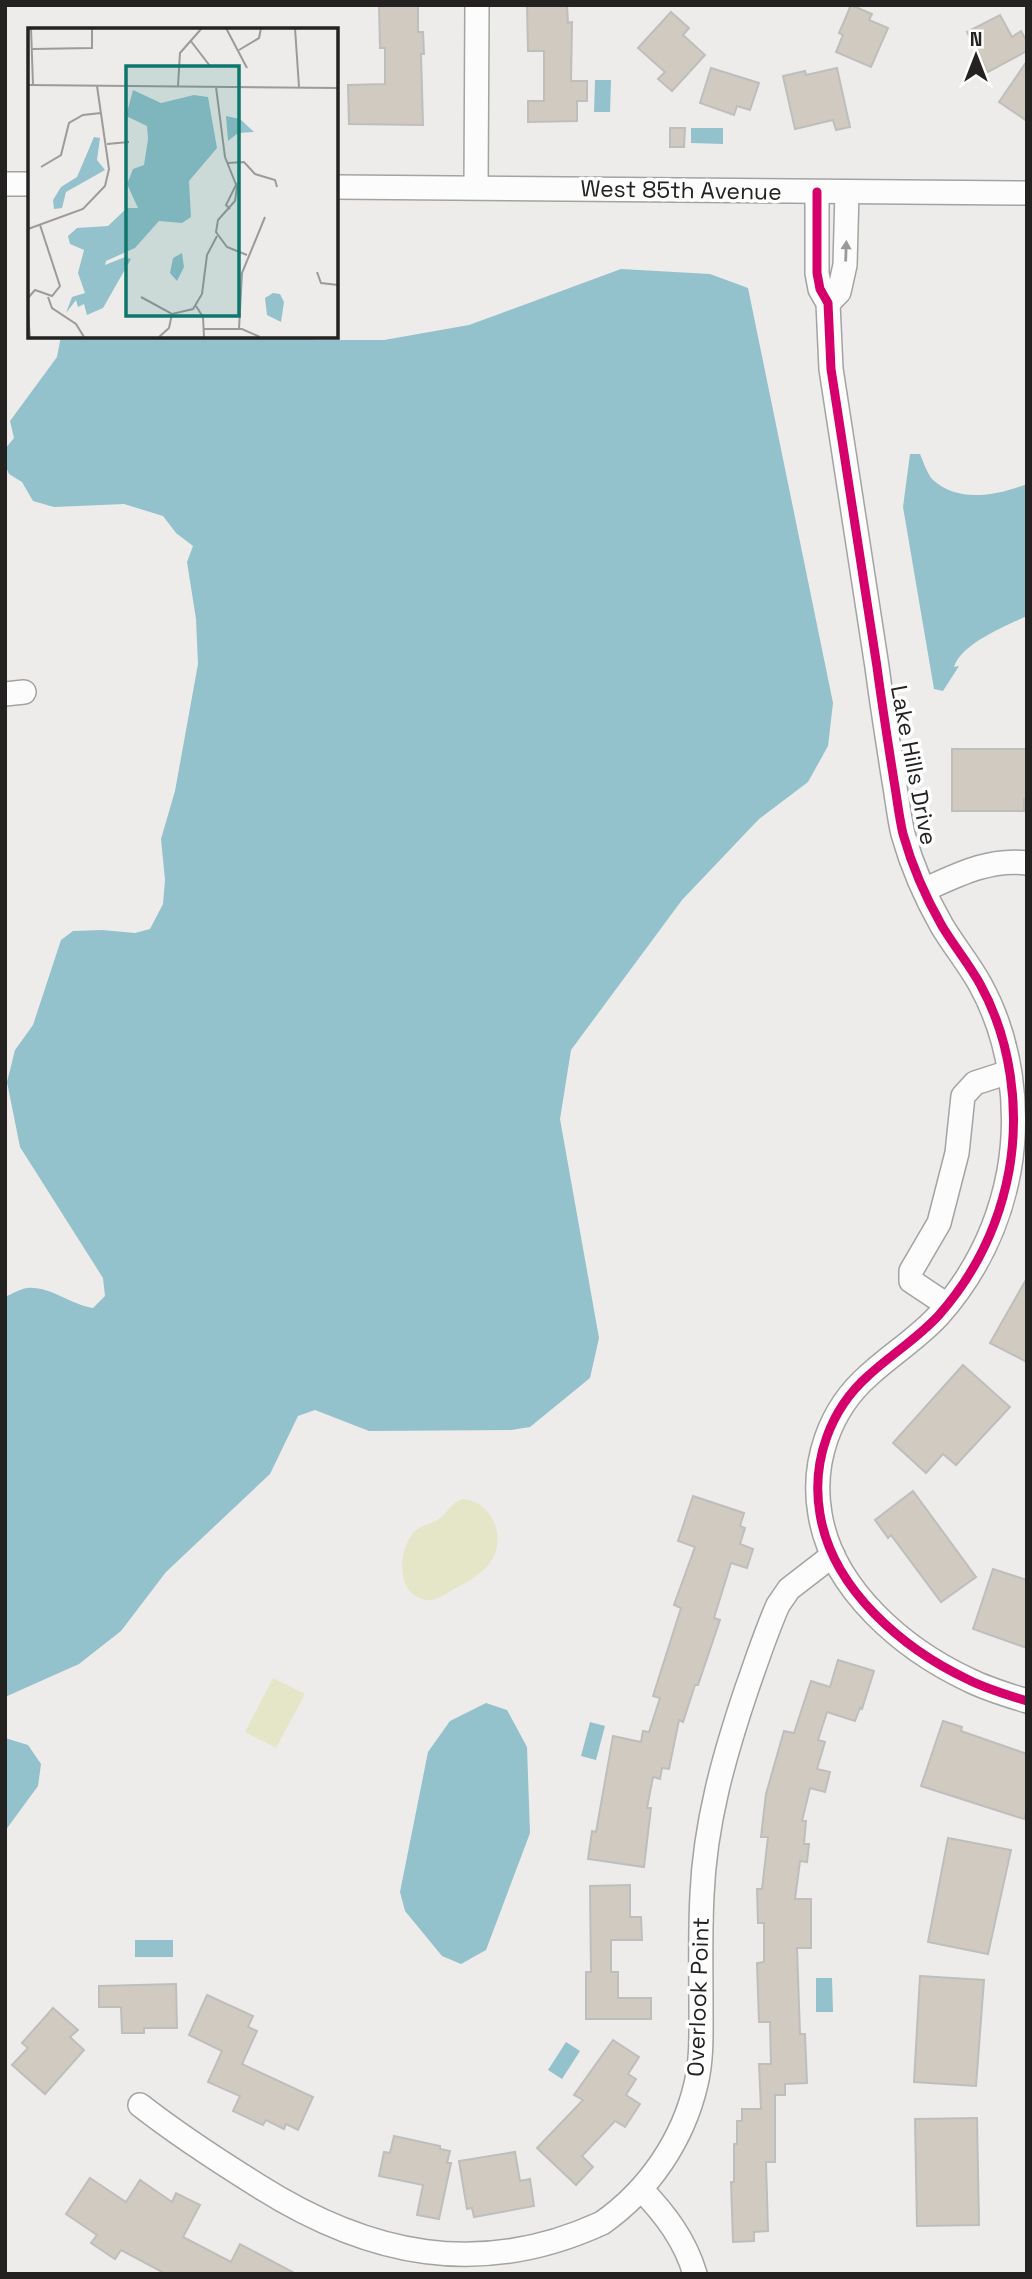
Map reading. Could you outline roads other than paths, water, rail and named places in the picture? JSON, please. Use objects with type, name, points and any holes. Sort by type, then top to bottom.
[{"type":"street","points":[[476,187],[477,5]]},
{"type":"street","points":[[5,184],[28,184]]},
{"type":"street","name":"West 85th Avenue","points":[[338,187],[1027,193]]},
{"type":"street","name":"Lake Hills Drive","points":[[817,192],[817,273],[820,289],[828,303],[831,369],[900,817],[924,890],[987,997],[1001,1034],[1013,1109],[1012,1151],[999,1214],[968,1278],[947,1305],[911,1342],[856,1387],[842,1403],[821,1458],[817,1480],[820,1518],[841,1570],[864,1601],[902,1639],[971,1681],[1027,1701]]},
{"type":"street","name":"Lake Hills Drive","points":[[828,303],[839,292],[845,265],[847,192]]},
{"type":"street","points":[[924,890],[981,866],[1001,862],[1027,863]]},
{"type":"street","points":[[947,1305],[911,1281],[911,1271],[939,1223],[957,1153],[962,1096],[975,1083],[1009,1072]]},
{"type":"street","name":"Overlook Point","points":[[139,2105],[286,2204],[363,2244],[421,2269],[468,2267],[529,2259],[563,2245],[595,2227],[651,2178],[673,2143],[696,2085],[701,2045],[703,1873],[712,1808],[727,1745],[778,1605],[795,1583],[833,1555]]},
{"type":"street","points":[[640,2189],[661,2209],[671,2224],[689,2256],[695,2274]]},
{"type":"water","points":[[595,80],[611,80],[610,112],[594,112]]},
{"type":"water","points":[[691,128],[723,128],[723,144],[691,143]]},
{"type":"water","points":[[621,269],[710,274],[748,288],[833,703],[828,746],[808,782],[759,819],[682,900],[571,1050],[560,1119],[599,1338],[590,1378],[530,1427],[511,1430],[369,1431],[315,1410],[298,1416],[270,1474],[166,1572],[121,1631],[79,1664],[5,1697],[5,1297],[24,1289],[36,1288],[93,1308],[105,1296],[103,1278],[20,1147],[7,1082],[15,1050],[33,1025],[61,940],[73,931],[135,933],[150,929],[163,904],[165,880],[161,839],[175,791],[198,664],[196,619],[187,562],[193,546],[176,533],[163,516],[124,504],[54,507],[33,501],[22,482],[9,474],[5,465],[5,449],[14,438],[10,421],[57,357],[61,338],[384,340],[469,325]]},
{"type":"water","points":[[910,454],[920,454],[932,479],[954,492],[991,494],[1027,484],[1027,616],[974,643],[965,651],[958,659],[954,667],[959,666],[943,691],[934,689],[903,507]]},
{"type":"water","points":[[486,1703],[507,1710],[527,1747],[530,1833],[486,1950],[461,1964],[442,1956],[405,1911],[400,1892],[428,1752],[450,1721]]},
{"type":"water","points":[[590,1722],[605,1726],[596,1760],[581,1756]]},
{"type":"water","points":[[5,1738],[28,1745],[41,1764],[38,1786],[5,1831]]},
{"type":"water","points":[[135,1940],[173,1940],[173,1957],[135,1957]]},
{"type":"water","points":[[816,1978],[832,1978],[833,2012],[816,2012]]},
{"type":"water","points":[[566,2042],[580,2051],[562,2079],[548,2070]]}]
